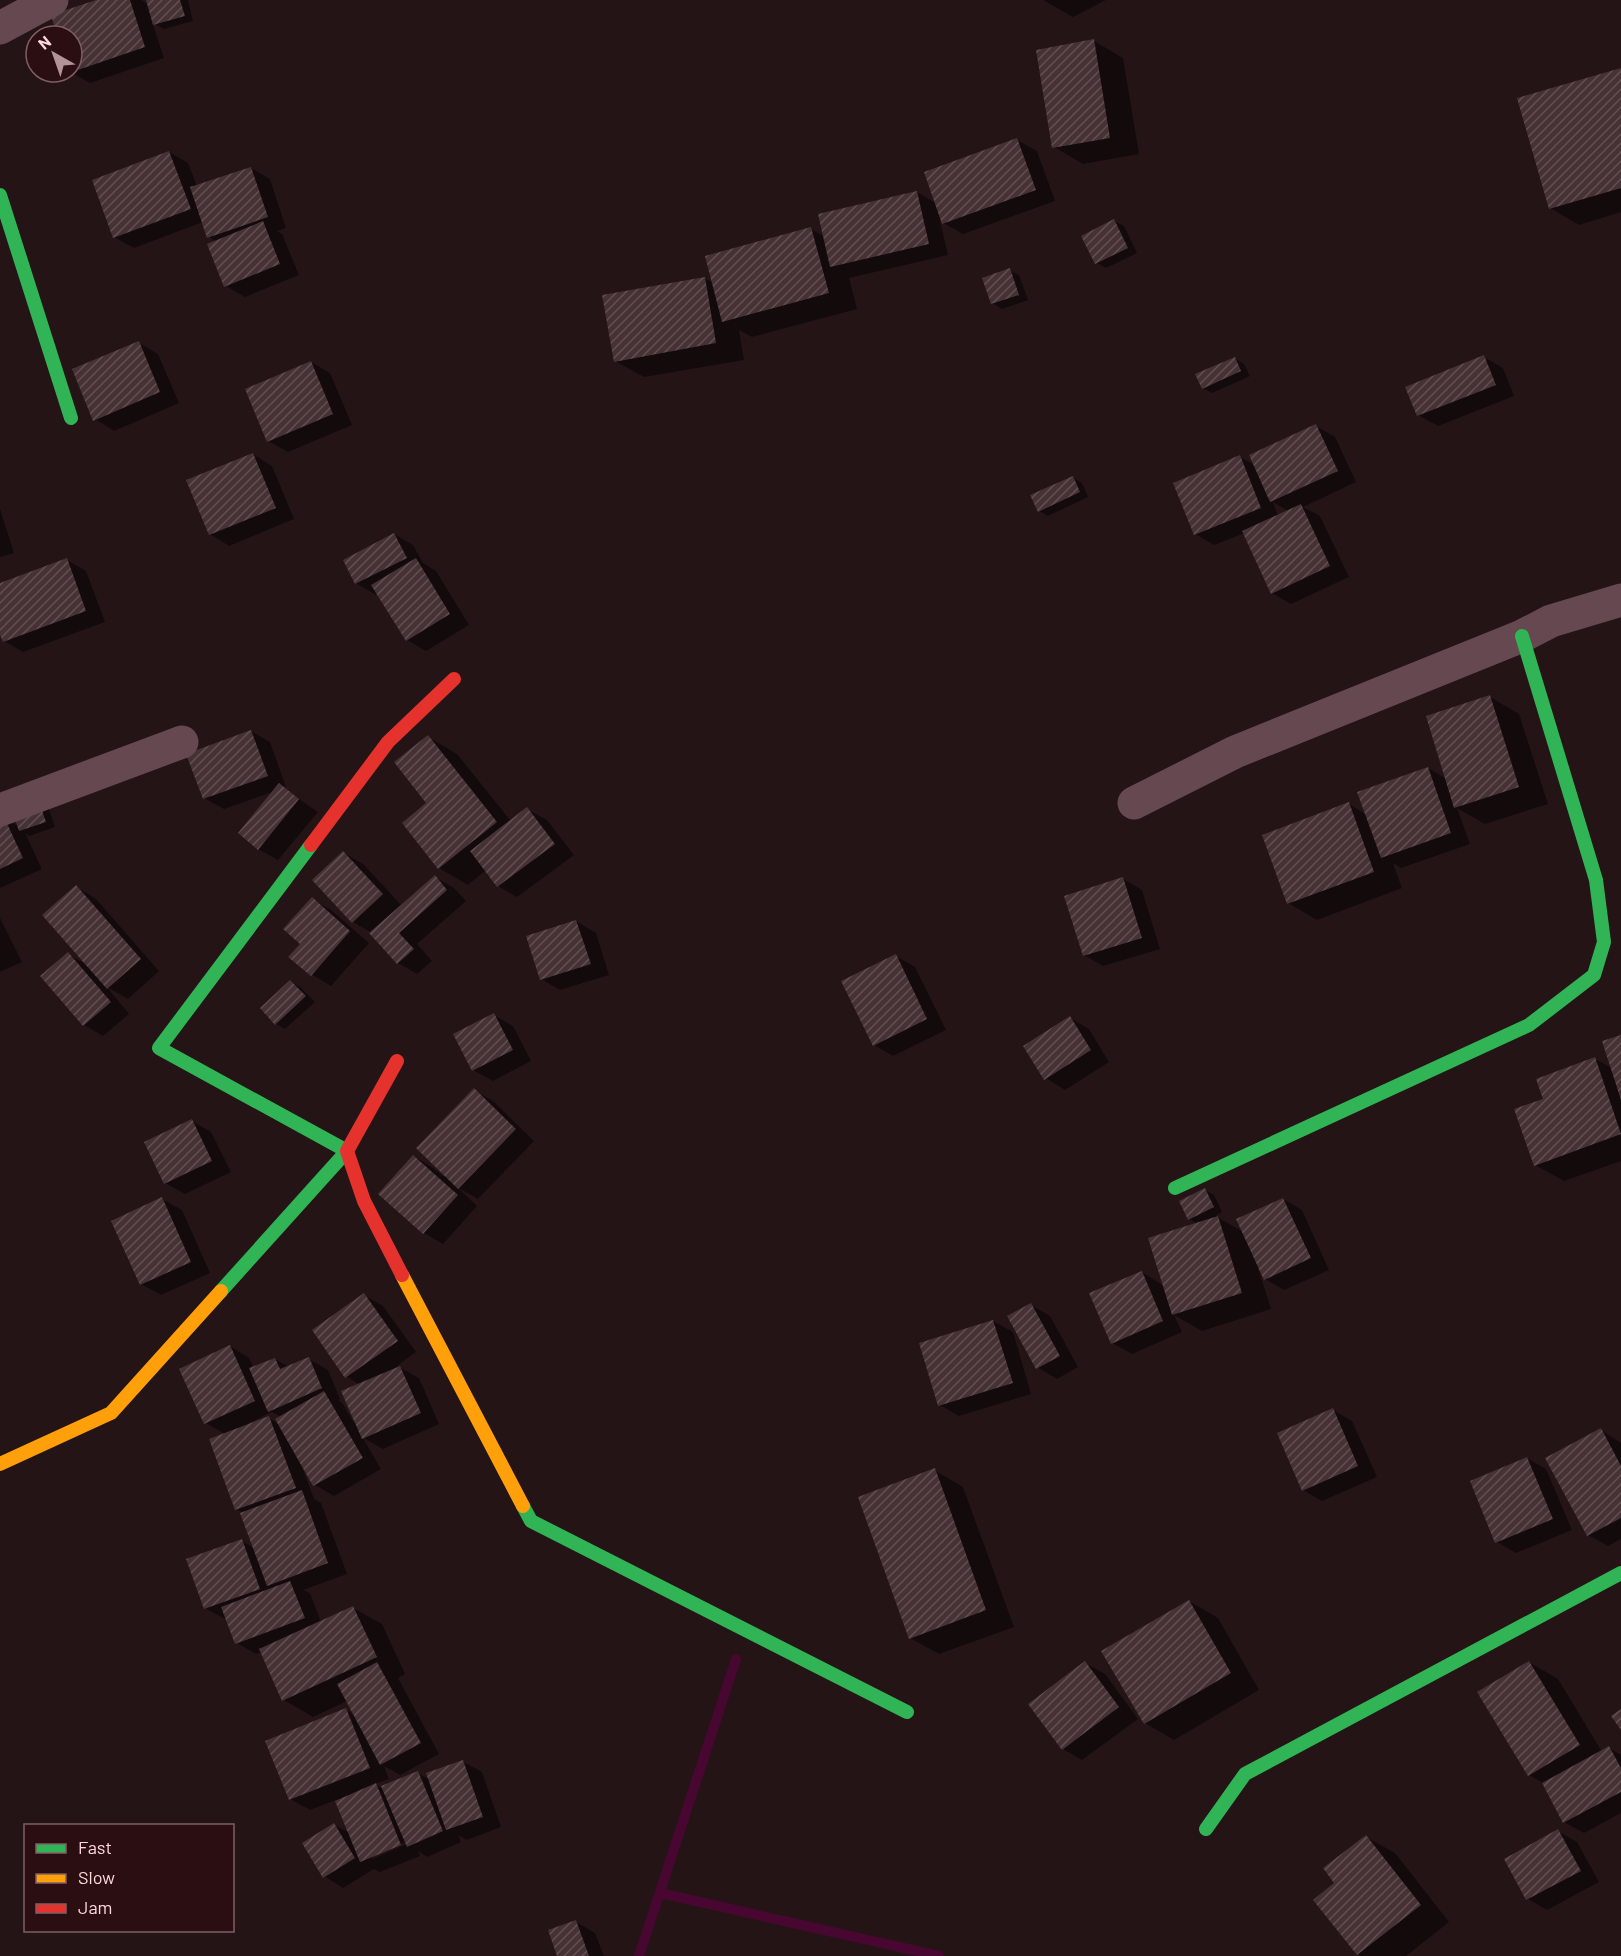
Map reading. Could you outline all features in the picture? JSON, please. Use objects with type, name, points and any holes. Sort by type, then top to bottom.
[{"type":"street","points":[[0,28],[52,0]]},
{"type":"street","points":[[0,195],[71,418]]},
{"type":"street","points":[[1134,803],[1235,752],[1522,636],[1551,621],[1621,600]]},
{"type":"street","points":[[1175,1188],[1529,1025],[1594,975],[1604,942],[1596,880],[1522,636]]},
{"type":"street","points":[[454,679],[388,742],[159,1048],[347,1151],[364,1201],[531,1521],[907,1712]]},
{"type":"street","points":[[0,810],[182,742]]},
{"type":"street","points":[[0,1464],[111,1413],[347,1151],[397,1061]]},
{"type":"street","points":[[1206,1829],[1245,1774],[1621,1573]]},
{"type":"building","points":[[96,0],[130,0],[145,47],[84,68],[84,24],[54,24],[51,15]]},
{"type":"building","points":[[146,0],[180,0],[185,16],[153,25]]},
{"type":"building","points":[[1094,39],[1110,138],[1052,148],[1036,50]]},
{"type":"building","points":[[1621,68],[1621,188],[1549,209],[1517,98]]},
{"type":"building","points":[[1017,138],[1036,190],[942,224],[924,172]]},
{"type":"building","points":[[169,151],[191,209],[113,238],[92,180]]},
{"type":"building","points":[[251,167],[268,217],[207,238],[190,187]]},
{"type":"building","points":[[917,191],[929,244],[830,267],[818,214]]},
{"type":"building","points":[[1114,219],[1128,248],[1095,264],[1081,236]]},
{"type":"building","points":[[263,221],[280,264],[224,287],[207,244]]},
{"type":"building","points":[[811,227],[829,293],[722,322],[705,256]]},
{"type":"building","points":[[1010,268],[1019,295],[991,304],[982,278]]},
{"type":"building","points":[[705,277],[716,343],[614,362],[602,295]]},
{"type":"building","points":[[139,341],[160,392],[93,421],[72,369]]},
{"type":"building","points":[[1484,355],[1496,385],[1417,416],[1405,387]]},
{"type":"building","points":[[1235,357],[1241,371],[1202,389],[1195,374]]},
{"type":"building","points":[[311,361],[333,414],[267,442],[245,389]]},
{"type":"building","points":[[1316,424],[1338,471],[1270,502],[1249,455]]},
{"type":"building","points":[[253,453],[276,508],[209,535],[186,480]]},
{"type":"building","points":[[1240,455],[1261,508],[1194,535],[1173,483]]},
{"type":"building","points":[[1073,476],[1080,492],[1038,512],[1030,495]]},
{"type":"building","points":[[1301,504],[1330,566],[1271,594],[1242,531]]},
{"type":"building","points":[[394,533],[407,558],[355,584],[343,560]]},
{"type":"building","points":[[67,558],[86,611],[3,642],[0,635],[0,583]]},
{"type":"building","points":[[416,558],[450,614],[406,641],[371,585]]},
{"type":"building","points":[[1490,695],[1519,787],[1454,808],[1426,716]]},
{"type":"building","points":[[251,730],[268,776],[203,799],[186,754]]},
{"type":"building","points":[[428,735],[497,822],[438,869],[402,823],[426,803],[394,762]]},
{"type":"building","points":[[1428,767],[1451,833],[1381,858],[1357,792]]},
{"type":"building","points":[[279,783],[299,799],[258,850],[238,833]]},
{"type":"building","points":[[39,802],[46,822],[19,831],[12,811]]},
{"type":"building","points":[[1349,802],[1374,872],[1287,904],[1262,835]]},
{"type":"building","points":[[527,807],[555,844],[497,887],[470,851]]},
{"type":"building","points":[[4,817],[23,858],[0,869],[0,819]]},
{"type":"building","points":[[343,851],[383,894],[352,923],[312,880]]},
{"type":"building","points":[[435,875],[447,890],[399,933],[414,949],[397,964],[369,933]]},
{"type":"building","points":[[1123,877],[1142,938],[1083,956],[1064,896]]},
{"type":"building","points":[[76,885],[141,959],[107,989],[42,915]]},
{"type":"building","points":[[312,897],[350,931],[311,976],[288,957],[300,944],[283,929]]},
{"type":"building","points":[[576,920],[591,964],[540,980],[526,936]]},
{"type":"building","points":[[68,952],[111,1002],[83,1026],[40,976]]},
{"type":"building","points":[[896,954],[927,1019],[873,1046],[841,981]]},
{"type":"building","points":[[290,980],[306,996],[275,1025],[260,1008]]},
{"type":"building","points":[[494,1013],[513,1050],[472,1071],[453,1034]]},
{"type":"building","points":[[1070,1016],[1091,1050],[1044,1080],[1023,1046]]},
{"type":"building","points":[[1621,1035],[1621,1100],[1602,1041]]},
{"type":"building","points":[[1595,1057],[1621,1134],[1534,1166],[1514,1109],[1543,1099],[1536,1079]]},
{"type":"building","points":[[474,1088],[516,1129],[458,1189],[416,1148]]},
{"type":"building","points":[[192,1119],[212,1161],[164,1184],[144,1142]]},
{"type":"building","points":[[413,1155],[458,1195],[423,1234],[378,1194]]},
{"type":"building","points":[[1205,1188],[1214,1207],[1188,1220],[1179,1201]]},
{"type":"building","points":[[162,1197],[191,1262],[140,1285],[111,1221]]},
{"type":"building","points":[[1283,1198],[1311,1258],[1264,1280],[1236,1219]]},
{"type":"building","points":[[1218,1216],[1242,1293],[1172,1315],[1148,1238]]},
{"type":"building","points":[[1142,1271],[1163,1321],[1111,1344],[1089,1293]]},
{"type":"building","points":[[364,1293],[398,1341],[345,1378],[312,1330]]},
{"type":"building","points":[[1031,1303],[1060,1356],[1036,1369],[1007,1316]]},
{"type":"building","points":[[993,1320],[1013,1383],[938,1406],[919,1343]]},
{"type":"building","points":[[230,1345],[255,1401],[204,1424],[179,1369]]},
{"type":"building","points":[[309,1357],[322,1388],[268,1412],[249,1368],[275,1358],[280,1369]]},
{"type":"building","points":[[400,1366],[421,1413],[362,1439],[341,1391]]},
{"type":"building","points":[[324,1391],[363,1458],[313,1486],[275,1419]]},
{"type":"building","points":[[1333,1408],[1358,1466],[1302,1491],[1277,1433]]},
{"type":"building","points":[[269,1416],[296,1488],[235,1510],[209,1439]]},
{"type":"building","points":[[1601,1428],[1621,1466],[1621,1518],[1587,1536],[1545,1458]]},
{"type":"building","points":[[1527,1457],[1553,1519],[1495,1543],[1470,1481]]},
{"type":"building","points":[[935,1468],[986,1610],[909,1639],[858,1497]]},
{"type":"building","points":[[302,1490],[328,1563],[267,1586],[240,1513]]},
{"type":"building","points":[[242,1539],[260,1589],[204,1609],[186,1559]]},
{"type":"building","points":[[290,1581],[305,1618],[235,1644],[221,1607]]},
{"type":"building","points":[[1189,1600],[1231,1673],[1144,1724],[1101,1651]]},
{"type":"building","points":[[353,1606],[377,1657],[282,1701],[259,1649]]},
{"type":"building","points":[[1085,1661],[1119,1707],[1062,1750],[1028,1704]]},
{"type":"building","points":[[1529,1661],[1580,1745],[1528,1776],[1477,1692]]},
{"type":"building","points":[[377,1662],[421,1743],[380,1765],[337,1684]]},
{"type":"building","points":[[346,1708],[370,1768],[289,1800],[265,1741]]},
{"type":"building","points":[[1621,1709],[1621,1730],[1611,1716]]},
{"type":"building","points":[[1609,1746],[1621,1768],[1621,1792],[1563,1823],[1542,1783]]},
{"type":"building","points":[[463,1760],[483,1817],[446,1830],[426,1773]]},
{"type":"building","points":[[418,1771],[443,1831],[407,1847],[381,1786]]},
{"type":"building","points":[[376,1783],[401,1845],[360,1862],[335,1801]]},
{"type":"building","points":[[334,1823],[355,1858],[323,1878],[302,1843]]},
{"type":"building","points":[[1558,1829],[1581,1871],[1526,1900],[1504,1859]]},
{"type":"building","points":[[1366,1835],[1421,1905],[1357,1955],[1313,1900],[1334,1883],[1323,1868]]},
{"type":"building","points":[[576,1920],[589,1956],[557,1956],[548,1930]]},
{"type":"waterway","points":[[639,1956],[736,1659]]},
{"type":"waterway","points":[[660,1893],[939,1956]]},
{"type":"traffic: fast","points":[[0,195],[71,418]]},
{"type":"traffic: fast","points":[[1175,1188],[1529,1025],[1594,975],[1604,942],[1596,880],[1522,636]]},
{"type":"traffic: fast","points":[[221,1291],[347,1151],[159,1048],[311,845]]},
{"type":"traffic: fast","points":[[523,1506],[531,1521],[907,1712]]},
{"type":"traffic: fast","points":[[1206,1829],[1245,1774],[1621,1573]]},
{"type":"traffic: slow","points":[[402,1275],[523,1506]]},
{"type":"traffic: slow","points":[[0,1464],[111,1413],[221,1291]]},
{"type":"traffic: jam","points":[[311,845],[388,742],[454,679]]},
{"type":"traffic: jam","points":[[397,1061],[347,1151],[364,1201],[402,1275]]}]
